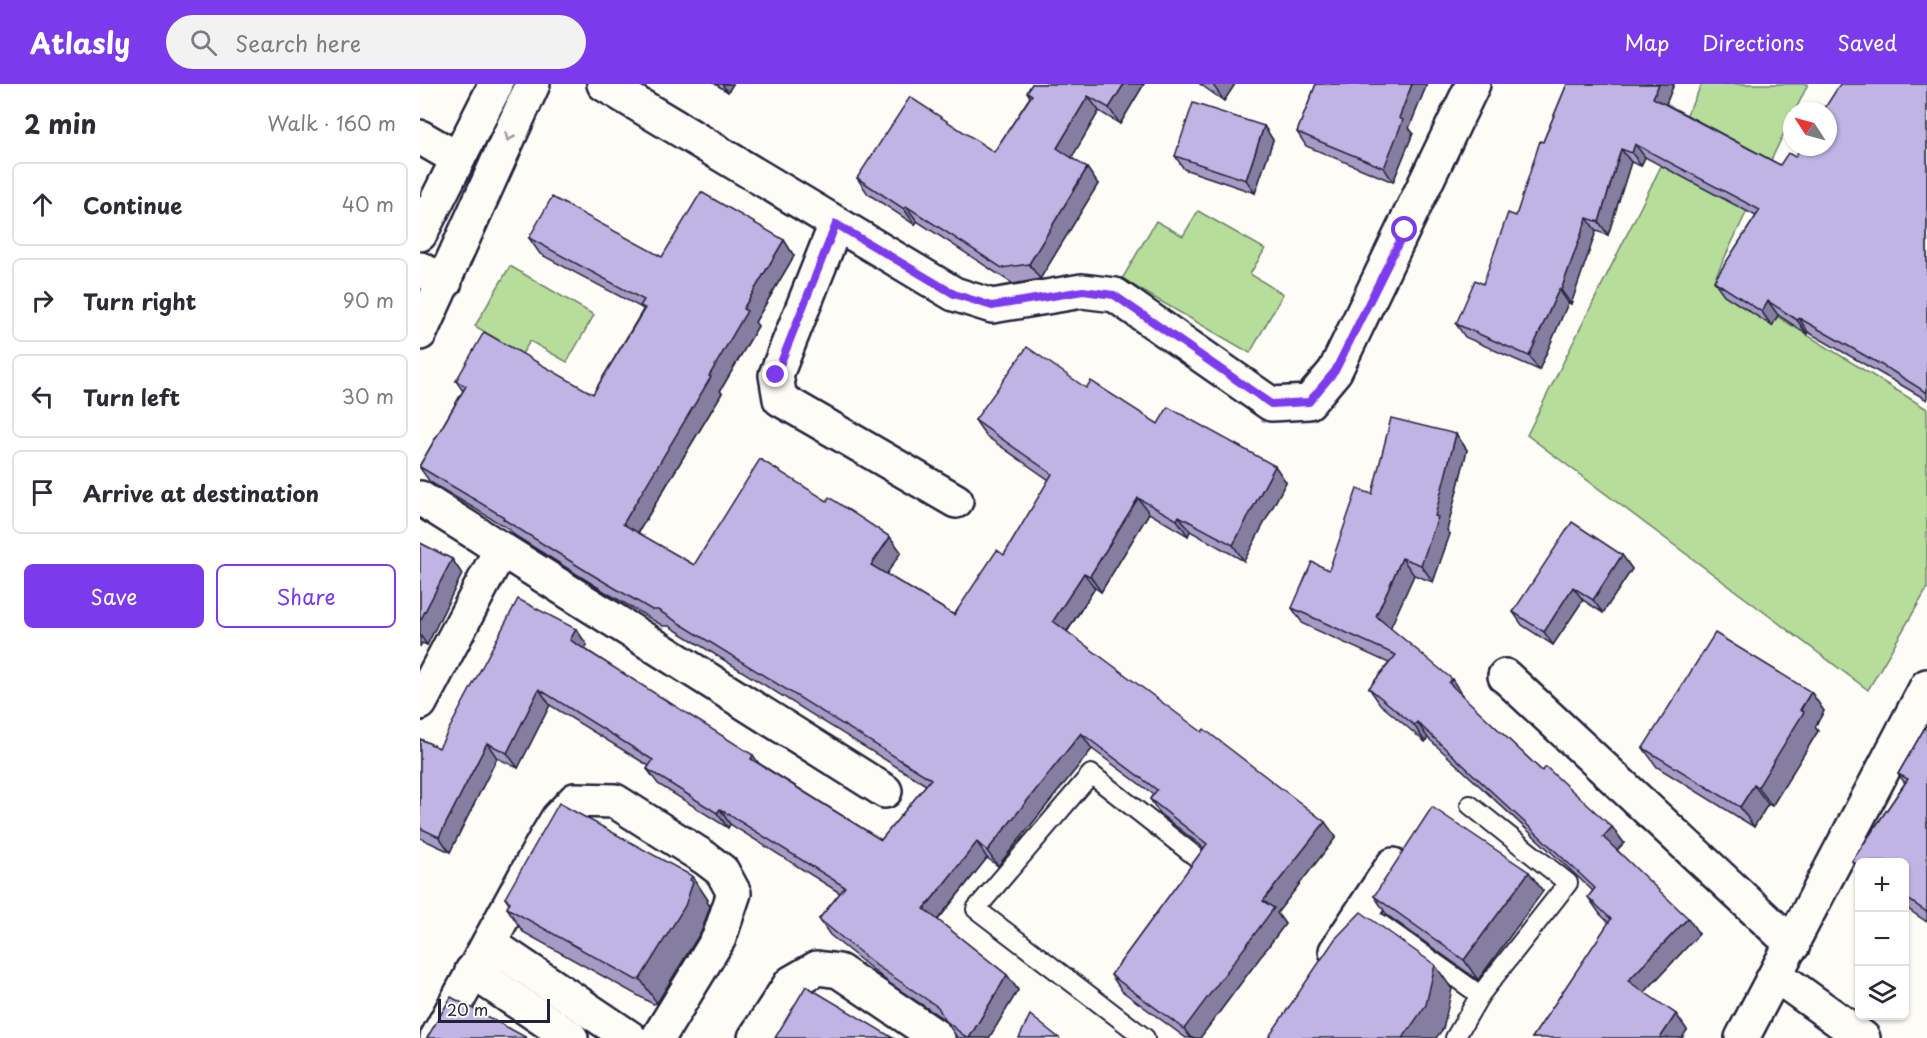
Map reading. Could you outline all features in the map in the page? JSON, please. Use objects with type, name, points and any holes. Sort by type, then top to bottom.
[{"type":"street","points":[[420,234],[496,84]]},
{"type":"street","points":[[420,333],[432,276],[533,84]]},
{"type":"street","points":[[604,84],[954,294],[992,306],[1083,291],[1114,295],[1271,404],[1309,402],[1335,371],[1473,84]]},
{"type":"street","points":[[420,138],[455,164]]},
{"type":"street","points":[[420,152],[455,164]]},
{"type":"street","points":[[836,224],[776,375],[780,399],[956,501]]},
{"type":"street","points":[[420,498],[885,791]]},
{"type":"street","points":[[420,703],[501,549]]},
{"type":"street","points":[[1504,676],[1793,945]]},
{"type":"street","points":[[1742,1038],[1777,976],[1927,687]]},
{"type":"street","points":[[436,1038],[558,818],[575,800],[615,801],[722,871],[734,893],[719,938],[658,1038]]},
{"type":"street","points":[[1319,978],[1393,865]]},
{"type":"street","points":[[489,943],[630,1038]]},
{"type":"street","points":[[755,1038],[791,983],[817,968],[839,971],[938,1038]]},
{"type":"street","points":[[472,972],[571,1038]]},
{"type":"street","points":[[1777,976],[1863,1038]]},
{"type":"lane","points":[[1145,1038],[976,909],[1091,774],[1200,860]]},
{"type":"lane","points":[[1455,1038],[1480,995],[1568,883],[1470,805]]},
{"type":"lane","points":[[1379,923],[1480,995]]},
{"type":"green space","points":[[1702,84],[1808,84],[1799,102],[1783,102],[1783,135],[1715,278],[1927,409],[1927,589],[1868,690],[1527,435]]},
{"type":"green space","points":[[1198,211],[1265,249],[1250,274],[1283,294],[1250,353],[1122,279],[1156,221],[1183,236]]},
{"type":"green space","points":[[510,266],[594,315],[567,362],[530,341],[522,354],[475,326]]},
{"type":"building","points":[[1032,84],[1124,84],[1109,108],[1088,96],[1057,148],[1087,168],[1029,264],[1002,268],[906,206],[904,209],[857,178],[910,97],[994,152],[1032,95],[1027,92]]},
{"type":"building","points":[[1316,84],[1412,84],[1399,118],[1403,120],[1384,168],[1297,132]]},
{"type":"building","points":[[1567,84],[1659,84],[1653,98],[1780,165],[1786,156],[1837,156],[1837,102],[1829,102],[1840,84],[1927,84],[1927,393],[1799,318],[1797,320],[1768,301],[1762,312],[1714,281],[1760,210],[1635,144],[1632,153],[1621,149],[1599,222],[1587,218],[1561,290],[1559,289],[1529,356],[1456,324],[1475,280],[1483,284],[1508,213],[1516,216],[1540,141],[1543,142]]},
{"type":"building","points":[[1193,103],[1264,126],[1246,180],[1175,156]]},
{"type":"building","points":[[701,192],[784,240],[743,309],[747,311],[709,376],[711,377],[623,524],[694,565],[760,459],[827,501],[829,497],[890,537],[871,565],[954,615],[997,550],[1004,555],[1052,474],[975,420],[1027,347],[1086,388],[1091,381],[1158,424],[1168,407],[1275,466],[1233,545],[1179,516],[1177,520],[1138,498],[1090,576],[1084,573],[1053,621],[1202,732],[1204,729],[1325,822],[1263,901],[1274,908],[1184,1029],[1111,975],[1207,844],[1150,799],[1157,790],[1081,733],[987,851],[977,842],[924,909],[1007,975],[969,1038],[945,1020],[938,1007],[877,966],[819,919],[845,887],[720,809],[717,813],[647,769],[653,760],[539,689],[507,753],[487,743],[439,837],[420,828],[420,739],[439,748],[518,599],[576,629],[570,640],[753,755],[751,759],[881,840],[931,779],[658,610],[652,610],[591,574],[503,519],[504,517],[420,467],[466,386],[456,381],[484,332],[593,394],[645,308],[640,306],[644,300],[529,238],[552,197],[662,257]]},
{"type":"building","points":[[1391,418],[1456,434],[1435,516],[1438,517],[1421,565],[1402,558],[1376,616],[1452,679],[1449,683],[1542,771],[1546,767],[1612,827],[1603,837],[1688,918],[1628,981],[1676,1014],[1660,1038],[1532,1038],[1611,919],[1588,897],[1595,888],[1417,722],[1414,725],[1369,688],[1396,655],[1292,608],[1312,562],[1329,570],[1357,489],[1372,494]]},
{"type":"building","points":[[1572,522],[1622,555],[1593,600],[1573,587],[1544,632],[1513,612]]},
{"type":"building","points":[[420,543],[452,559],[420,621]]},
{"type":"building","points":[[1715,633],[1811,692],[1800,710],[1804,712],[1758,787],[1754,785],[1740,807],[1643,748]]},
{"type":"building","points":[[1927,724],[1927,912],[1909,900],[1909,858],[1855,858],[1855,863],[1852,861],[1908,779],[1898,774]]},
{"type":"building","points":[[559,803],[692,876],[690,880],[693,882],[685,906],[640,979],[636,980],[507,908],[510,902],[505,898]]},
{"type":"building","points":[[1432,807],[1529,872],[1464,960],[1374,896]]},
{"type":"building","points":[[1361,912],[1435,965],[1426,1005],[1403,1038],[1268,1038],[1335,939]]},
{"type":"building","points":[[806,986],[893,1038],[775,1038]]},
{"type":"building","points":[[451,997],[527,1038],[427,1038]]},
{"type":"building","points":[[1030,1015],[1059,1038],[1019,1038]]},
{"type":"route","points":[[776,375],[836,224],[954,294],[992,306],[1083,291],[1114,295],[1271,404],[1309,402],[1335,371],[1405,230]]}]
